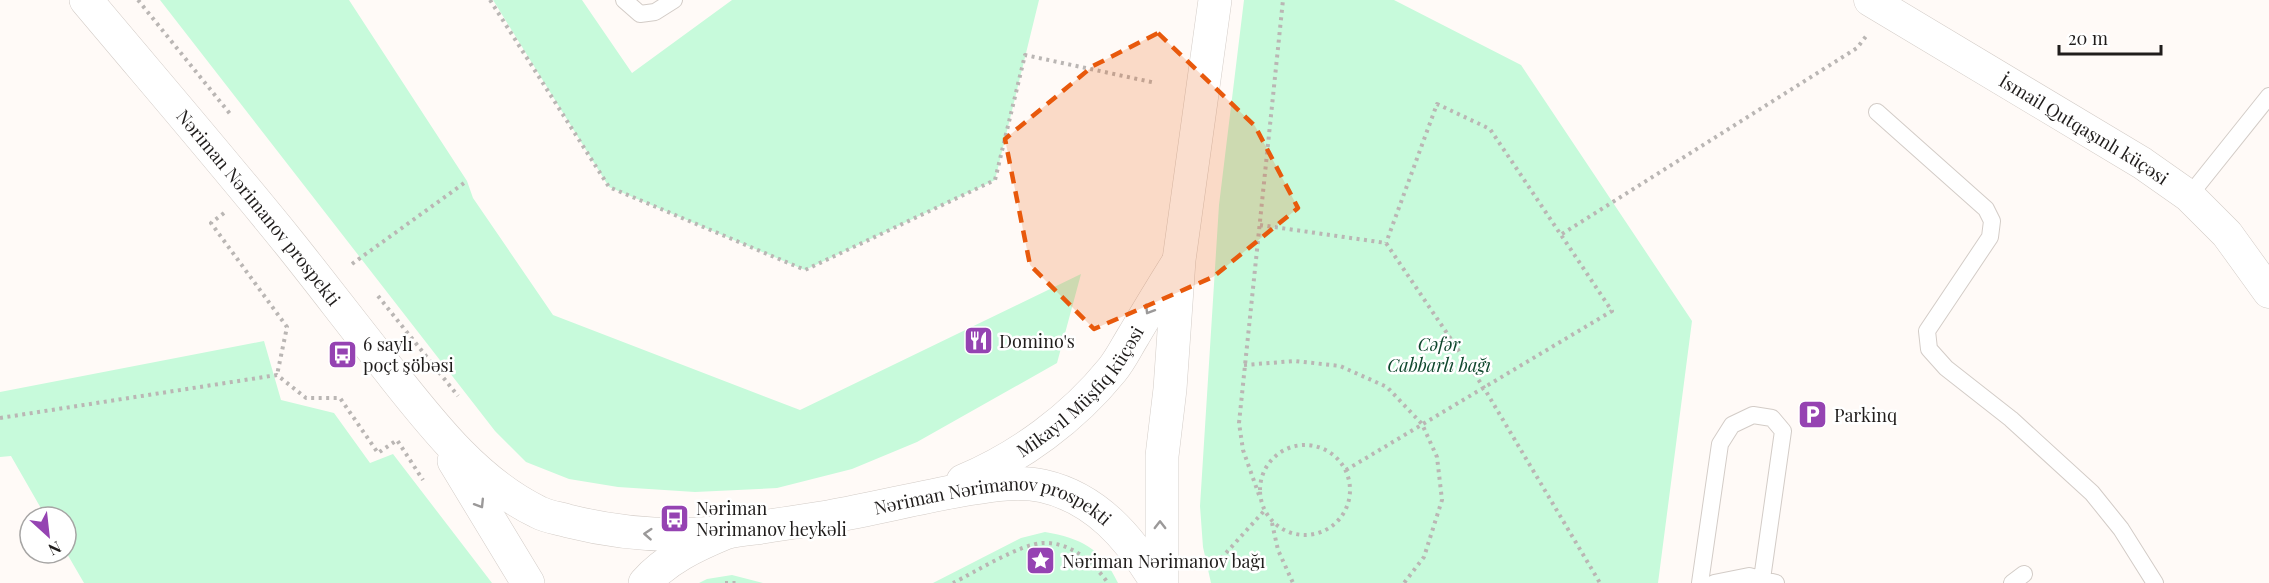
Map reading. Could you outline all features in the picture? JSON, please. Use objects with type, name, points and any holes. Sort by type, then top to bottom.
[{"type":"main road","name":"Nəriman Nərimanov prospekti","points":[[86,0],[288,242],[428,418],[473,466],[504,491],[539,513],[616,532],[666,535],[727,532],[831,516],[986,486],[1019,484],[1041,486],[1062,492],[1094,508],[1122,533],[1157,583]]},
{"type":"main road","name":"Mikayıl Müşfiq küçəsi","points":[[1162,583],[1162,456],[1170,389],[1179,260],[1215,0]]},
{"type":"main road","name":"Mikayıl Müşfiq küçəsi","points":[[913,499],[988,470],[1024,449],[1058,424],[1114,368],[1179,260]]},
{"type":"main road","name":"Nəriman Nərimanov prospekti","points":[[428,418],[528,583]]},
{"type":"main road","name":"Nəriman Nərimanov prospekti","points":[[645,583],[660,567],[677,556],[727,532]]},
{"type":"street","name":"İsmail Qutqaşınlı küçəsi","points":[[1879,5],[2142,163],[2189,196],[2227,234],[2269,292]]},
{"type":"lane","points":[[624,0],[640,14],[655,12],[674,0]]},
{"type":"lane","points":[[2189,196],[2269,96]]},
{"type":"lane","points":[[1877,112],[1986,209],[1992,221],[1990,237],[1927,331],[1929,349],[1946,368],[2011,419],[2092,493],[2121,529],[2155,583]]},
{"type":"lane","points":[[1700,583],[1720,444],[1732,425],[1753,415],[1772,418],[1783,431],[1769,581],[1749,576],[1714,583]]},
{"type":"path","points":[[490,0],[609,187],[805,270],[995,180],[1025,55],[1156,83]]},
{"type":"path","points":[[1259,495],[1260,479],[1267,465],[1278,454],[1292,447],[1308,445],[1323,448],[1336,457],[1346,470],[1350,483],[1350,498],[1337,522],[1325,531],[1312,535],[1297,535],[1283,531],[1264,511],[1243,450],[1239,423],[1283,0]]},
{"type":"path","points":[[1562,234],[1857,48],[1879,5]]},
{"type":"path","points":[[1346,470],[1612,311],[1490,129],[1437,104],[1386,243]]},
{"type":"path","points":[[352,264],[467,181]]},
{"type":"path","points":[[227,211],[211,223],[286,327],[277,375]]},
{"type":"path","points":[[1260,225],[1386,243],[1484,388],[1600,583]]},
{"type":"path","points":[[1244,364],[1295,361],[1340,366],[1387,387],[1422,424],[1437,457],[1442,500],[1424,557],[1404,583]]},
{"type":"path","points":[[0,418],[277,375],[306,398],[339,398],[378,453],[397,440]]},
{"type":"path","points":[[1216,564],[1264,511]]},
{"type":"path","points":[[1272,522],[1278,550],[1293,583]]},
{"type":"path","points":[[953,583],[1020,550],[1043,543],[1064,547],[1084,556],[1099,570],[1108,583]]},
{"type":"path","points":[[725,583],[736,583]]},
{"type":"highlighted area","points":[[1158,33],[1255,126],[1298,208],[1213,277],[1094,329],[1030,265],[1005,139],[1093,66]]},
{"type":"green space","points":[[160,0],[349,0],[467,181],[473,198],[553,315],[800,410],[1081,274],[1057,363],[917,442],[852,469],[777,488],[695,492],[618,487],[569,479],[526,462],[495,431]]},
{"type":"green space","points":[[493,0],[582,0],[632,73],[732,0],[1039,0],[995,180],[805,270],[609,187]]},
{"type":"green space","name":"Cəfər Cabbarlı bağı","points":[[1244,0],[1394,0],[1521,65],[1692,321],[1658,583],[1211,583],[1203,547],[1200,506],[1219,205]]},
{"type":"green space","points":[[264,341],[281,400],[334,413],[370,463],[393,454],[492,583],[84,583],[74,565],[78,565],[78,505],[39,505],[11,456],[0,457],[0,392]]},
{"type":"green space","name":"Nəriman Nərimanov bağı","points":[[1045,532],[1069,538],[1089,547],[1105,562],[1118,583],[933,583],[1021,538]]},
{"type":"green space","points":[[732,575],[763,583],[699,583],[707,579]]},
{"type":"place","name":"Domino's","points":[[978,341]]},
{"type":"place","name":"6 saylı poçt şöbəsi","points":[[342,354]]},
{"type":"place","name":"Parkinq","points":[[1813,415]]},
{"type":"place","name":"Nəriman Nərimanov heykəli","points":[[675,518]]},
{"type":"place","name":"Nəriman Nərimanov bağı","points":[[1041,561]]}]
